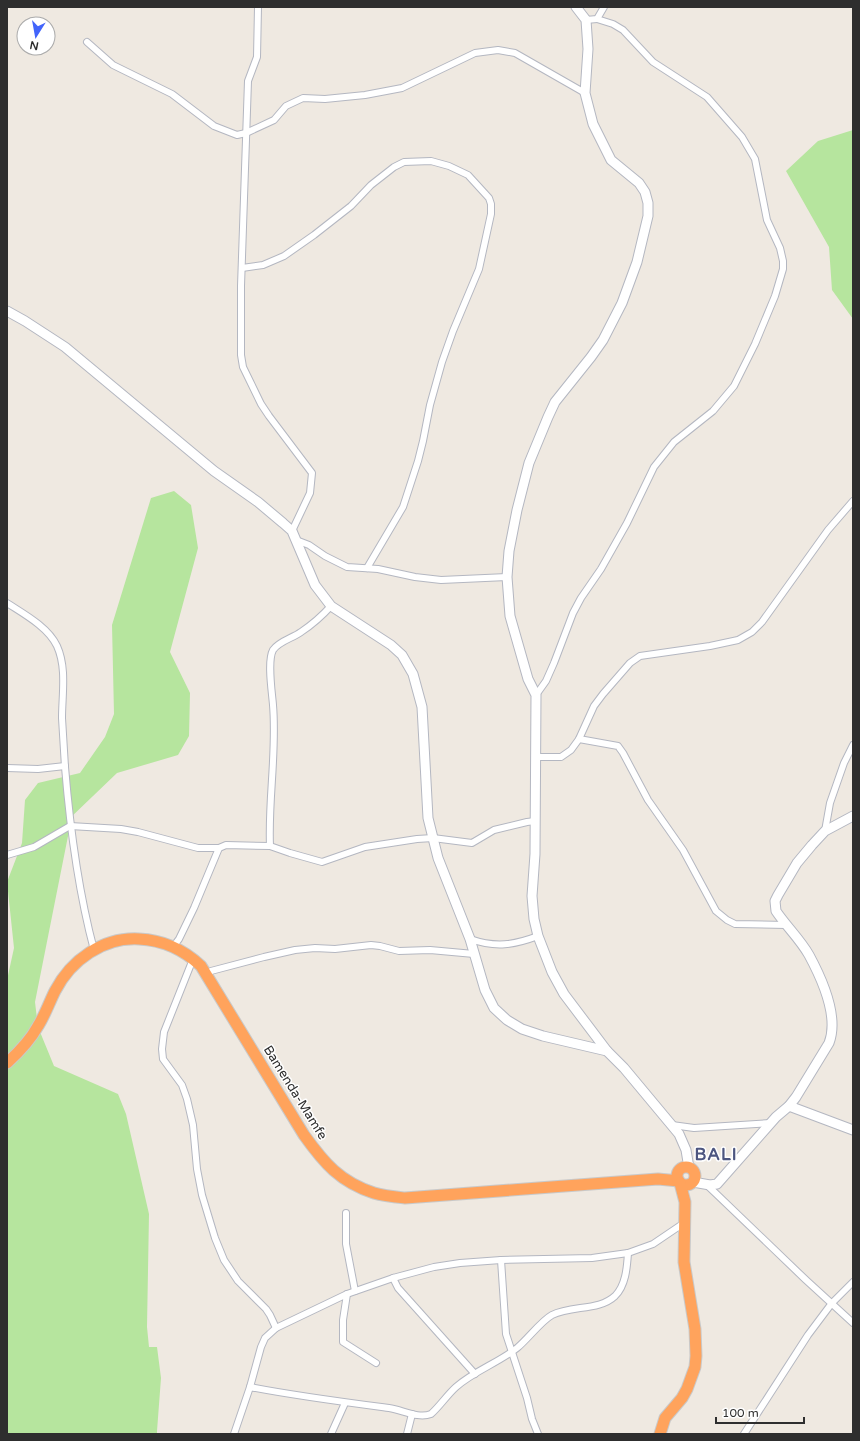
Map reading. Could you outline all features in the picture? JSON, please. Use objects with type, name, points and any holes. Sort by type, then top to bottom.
[{"type":"highway","name":"Bamenda-Mamfe","points":[[7,1063],[18,1053],[35,1032],[56,990],[64,977],[78,961],[94,950],[110,943],[134,939],[148,940],[173,947],[193,959],[206,974],[304,1135],[336,1173],[357,1186],[375,1193],[405,1198],[685,1178]]},
{"type":"highway","points":[[660,1434],[665,1418],[682,1398],[695,1368],[696,1356],[694,1329],[684,1262],[685,1178]]},
{"type":"street","points":[[258,7],[257,57],[248,81],[240,341],[243,367],[255,393],[269,416],[312,473],[310,493],[292,531]]},
{"type":"street","points":[[576,7],[586,20],[588,49],[585,93],[593,124],[611,160],[639,183],[645,192],[648,203],[648,216],[637,262],[622,303],[610,327],[591,357],[555,402],[548,417],[529,463],[517,510],[509,551],[507,577],[510,616],[528,679],[536,695],[536,821],[532,896],[534,919],[538,936],[552,972],[564,994],[607,1051],[628,1072],[672,1125],[685,1144],[685,1178],[707,1185],[717,1184],[771,1123],[789,1106],[800,1091],[829,1043],[832,1035],[833,1021],[827,998],[818,974],[809,954],[776,911],[775,901],[797,863],[812,845],[825,831],[853,816]]},
{"type":"street","points":[[597,19],[604,7]]},
{"type":"street","points":[[536,695],[546,681],[573,613],[581,598],[601,569],[627,523],[654,467],[674,442],[713,411],[734,386],[749,356],[772,302],[781,279],[783,269],[780,248],[767,220],[754,159],[742,137],[707,97],[653,62],[623,30],[613,24],[597,19],[586,20]]},
{"type":"street","points":[[87,42],[113,65],[172,94],[214,126],[237,135],[246,133],[274,120],[286,106],[304,98],[325,99],[365,95],[402,88],[475,53],[498,50],[515,53],[585,93]]},
{"type":"street","points":[[242,268],[263,265],[284,256],[351,206],[377,180],[394,167],[404,162],[431,161],[449,166],[468,175],[489,198],[491,204],[491,214],[479,269],[453,331],[442,362],[430,405],[423,441],[403,507],[367,568]]},
{"type":"street","points":[[7,311],[25,320],[65,347],[214,471],[258,502],[292,531],[315,585],[331,606],[402,655],[413,674],[420,695],[424,717],[428,818],[438,858],[470,939],[481,979],[494,1008],[507,1020],[522,1029],[543,1036],[607,1051]]},
{"type":"street","points":[[536,757],[561,758],[571,750],[579,739],[594,706],[630,663],[640,656],[710,646],[738,640],[752,632],[762,622],[828,530],[852,504]]},
{"type":"street","points":[[296,540],[309,545],[325,556],[347,567],[367,568],[442,580],[507,577]]},
{"type":"street","points":[[7,603],[23,613],[47,632],[57,646],[61,658],[63,674],[62,720],[70,826],[79,885],[94,950]]},
{"type":"street","points":[[270,846],[270,800],[274,712],[271,675],[273,650],[318,620],[331,606]]},
{"type":"street","points":[[579,739],[618,746],[648,800],[683,850],[716,911],[727,920],[735,924],[787,925]]},
{"type":"street","points":[[825,831],[830,803],[844,763],[853,745]]},
{"type":"street","points":[[7,768],[38,769],[65,766]]},
{"type":"street","points":[[7,855],[34,847],[70,826],[132,831],[198,848],[219,848],[226,845],[270,846],[322,862],[365,847],[416,839],[433,838],[472,843],[494,830],[536,821]]},
{"type":"street","points":[[173,947],[179,939],[192,914],[219,848]]},
{"type":"street","points":[[470,939],[499,945],[518,943],[538,936]]},
{"type":"street","points":[[206,974],[264,957],[295,950],[315,948],[335,949],[371,945],[399,951],[430,950],[474,954]]},
{"type":"street","points":[[193,959],[164,1032],[162,1048],[163,1059],[182,1085],[187,1099],[193,1125],[197,1169],[202,1195],[215,1238],[224,1260],[238,1281],[266,1309],[276,1328]]},
{"type":"street","points":[[789,1106],[853,1130]]},
{"type":"street","points":[[672,1125],[694,1128],[771,1123]]},
{"type":"street","points":[[707,1185],[853,1323]]},
{"type":"street","points":[[346,1213],[346,1244],[355,1291]]},
{"type":"street","points":[[234,1434],[250,1387],[263,1341],[276,1328],[347,1294],[393,1278],[434,1267],[460,1263],[502,1260],[592,1258],[628,1253],[653,1244],[684,1223]]},
{"type":"street","points":[[250,1387],[427,1416],[431,1414],[456,1387],[511,1353],[533,1334],[542,1323],[553,1315],[561,1312],[603,1304],[617,1294],[625,1278],[628,1253]]},
{"type":"street","points":[[502,1260],[506,1334],[538,1434]]},
{"type":"street","points":[[393,1278],[398,1288],[475,1374]]},
{"type":"street","points":[[744,1434],[808,1334],[832,1303],[853,1282]]},
{"type":"street","points":[[347,1294],[343,1320],[343,1342],[376,1364]]},
{"type":"street","points":[[331,1434],[345,1403]]},
{"type":"street","points":[[407,1434],[412,1414]]},
{"type":"green space","points":[[853,130],[853,319],[832,290],[829,247],[786,171],[818,141]]},
{"type":"green space","points":[[174,491],[191,505],[198,548],[170,652],[190,693],[189,736],[178,755],[117,773],[69,819],[70,826],[35,1002],[38,1027],[54,1066],[118,1094],[126,1114],[149,1214],[147,1327],[149,1347],[157,1347],[161,1378],[157,1434],[7,1434],[7,980],[14,948],[7,882],[22,843],[25,800],[38,783],[80,773],[105,737],[114,714],[112,625],[151,498]]},
{"type":"district","name":"BALI","points":[[716,1154]]}]
